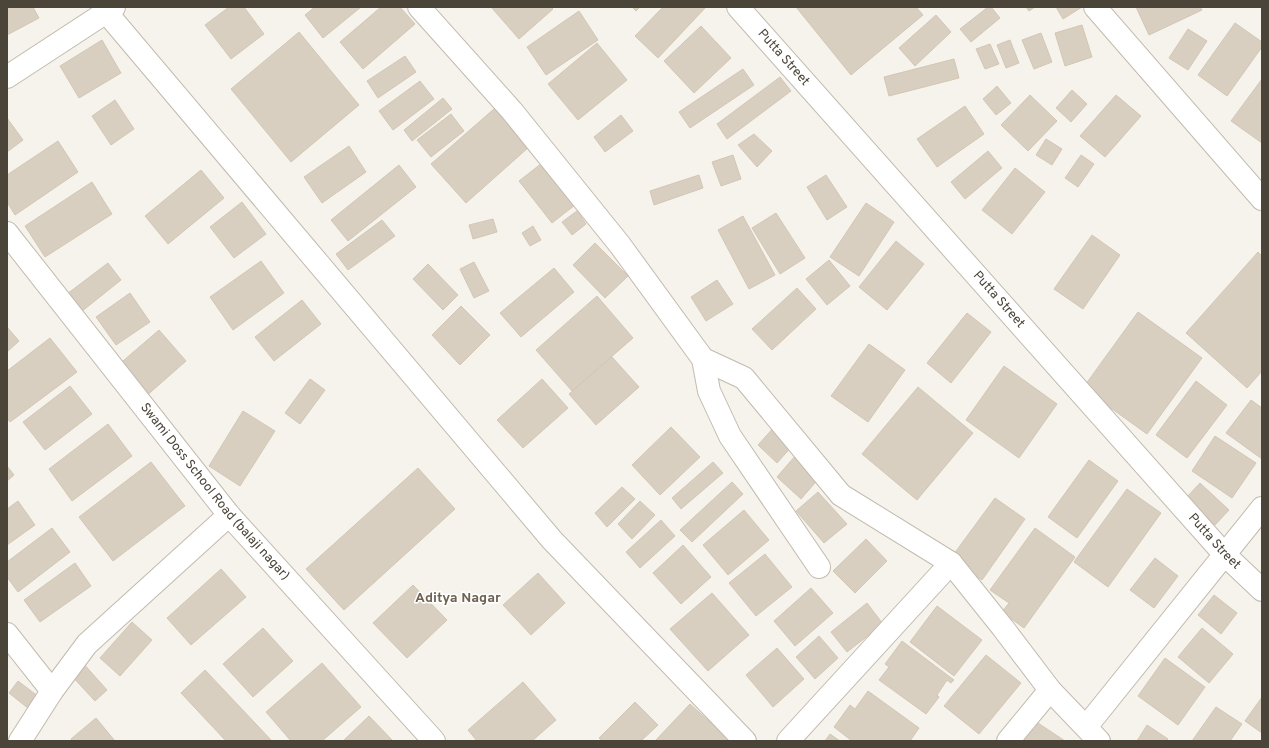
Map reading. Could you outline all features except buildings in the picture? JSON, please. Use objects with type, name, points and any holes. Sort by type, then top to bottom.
[{"type":"street","points":[[419,7],[512,111],[620,245],[703,359],[708,391],[730,436],[819,567]]},
{"type":"street","name":"Putta Street","points":[[738,7],[1225,555],[1262,590]]},
{"type":"street","points":[[1095,7],[1262,199]]},
{"type":"street","points":[[7,77],[108,9],[552,540],[745,741]]},
{"type":"street","name":"Swami Doss School Road (balaji nagar)","points":[[7,233],[229,515],[434,741]]},
{"type":"street","points":[[703,359],[744,378],[841,495],[950,563],[1003,628],[1050,690],[1093,734],[1225,555],[1262,508]]},
{"type":"street","points":[[20,741],[52,691],[87,644],[229,515]]},
{"type":"street","points":[[788,741],[950,563]]},
{"type":"street","points":[[7,634],[52,691]]},
{"type":"street","points":[[1008,741],[1050,690]]},
{"type":"district","name":"Aditya Nagar","points":[[458,598]]}]
